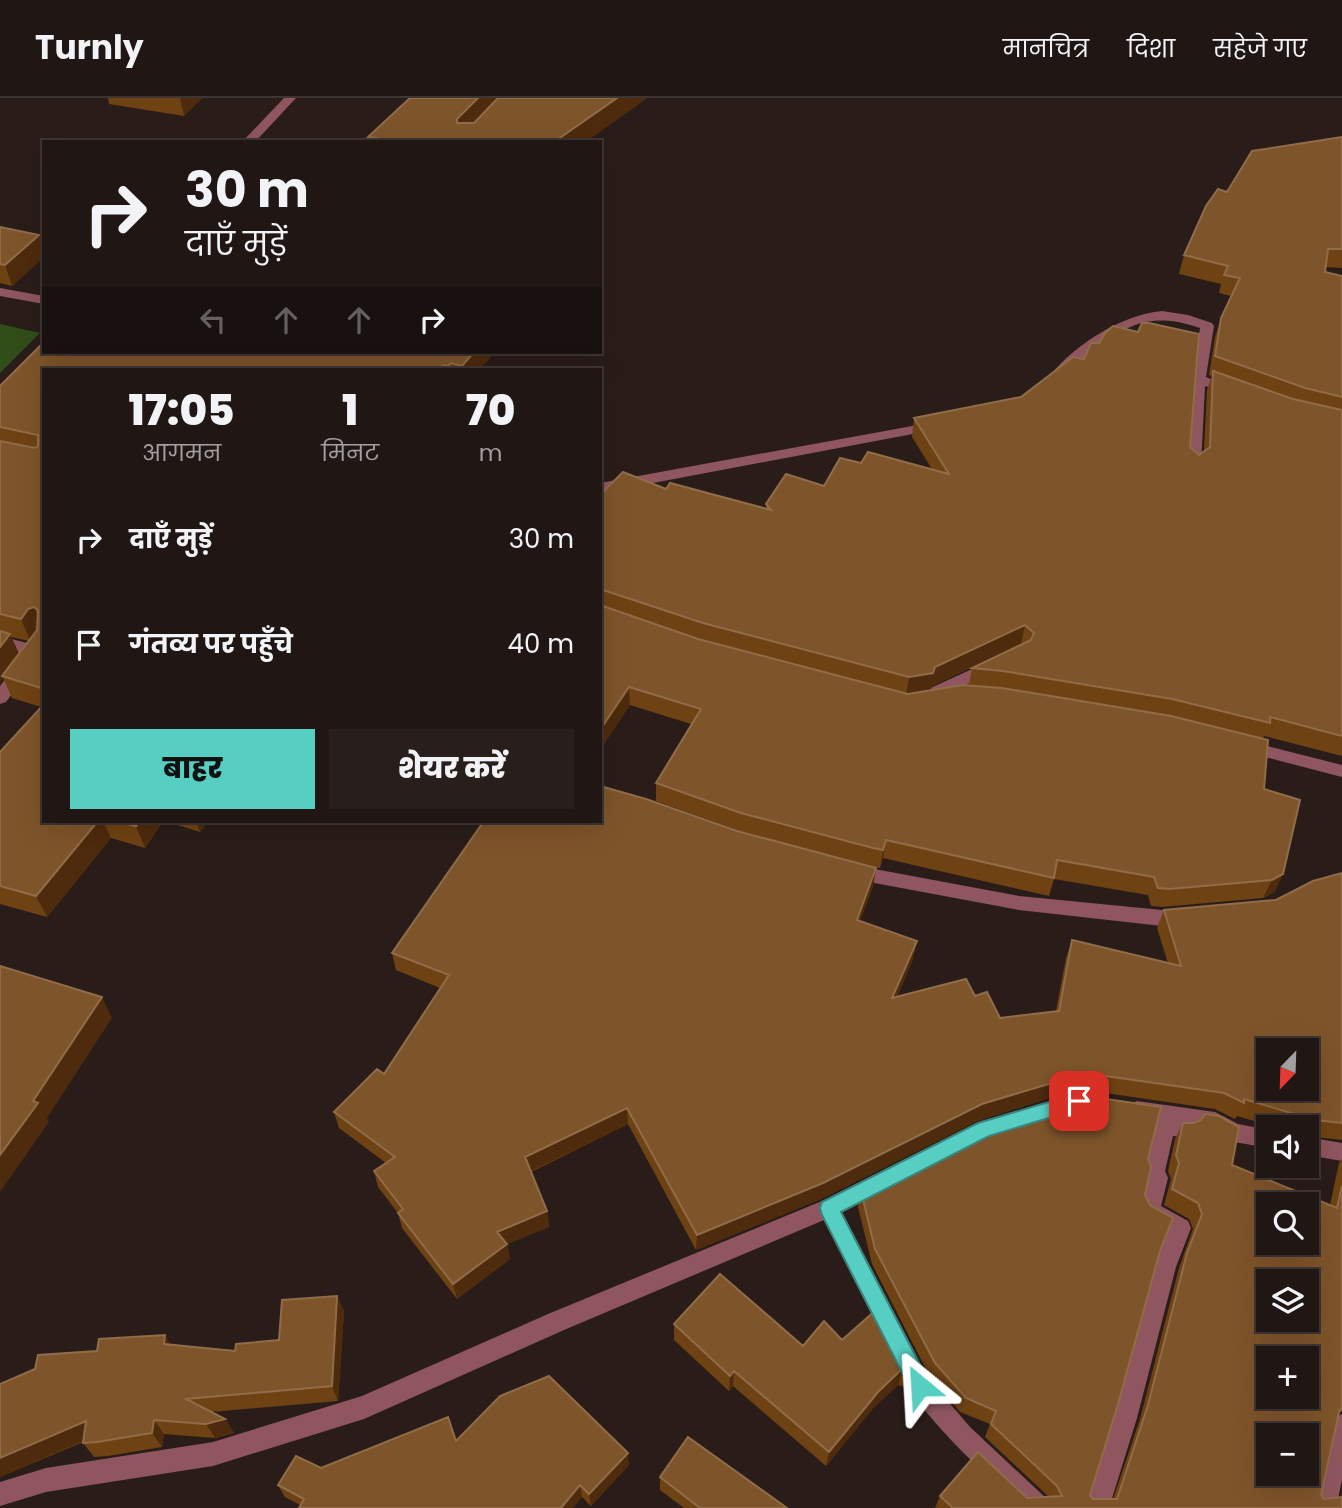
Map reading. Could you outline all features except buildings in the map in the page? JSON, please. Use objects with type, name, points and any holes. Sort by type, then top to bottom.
[{"type":"street","points":[[250,140],[290,98]]},
{"type":"street","points":[[0,292],[42,300]]},
{"type":"street","points":[[1042,386],[1127,320],[1156,313],[1188,317],[1207,326],[1199,379],[1194,466]]},
{"type":"street","points":[[1199,379],[1245,396]]},
{"type":"street","points":[[602,488],[947,423]]},
{"type":"street","points":[[0,642],[39,644]]},
{"type":"street","points":[[0,698],[39,644]]},
{"type":"street","points":[[972,696],[918,700],[955,686],[1008,657]]},
{"type":"street","points":[[1232,743],[1342,771]]},
{"type":"street","points":[[830,865],[870,876],[1018,903],[1161,918],[1201,914]]},
{"type":"street","points":[[1119,1107],[1214,1121],[1234,1133]]},
{"type":"street","points":[[1097,1508],[1125,1418],[1165,1267],[1180,1228],[1149,1210],[1158,1183],[1158,1178],[1153,1176],[1165,1126],[1256,1137]]},
{"type":"street","points":[[1319,1148],[1342,1152]]},
{"type":"street","points":[[0,1494],[46,1480],[212,1454],[364,1407],[829,1208],[901,1172]]},
{"type":"street","points":[[829,1208],[920,1386],[935,1407],[993,1466],[1040,1508]]},
{"type":"street","points":[[1324,1508],[1342,1426]]},
{"type":"green space","points":[[0,324],[40,333],[0,373]]},
{"type":"route","points":[[920,1386],[829,1208],[985,1129],[1079,1101]]}]
